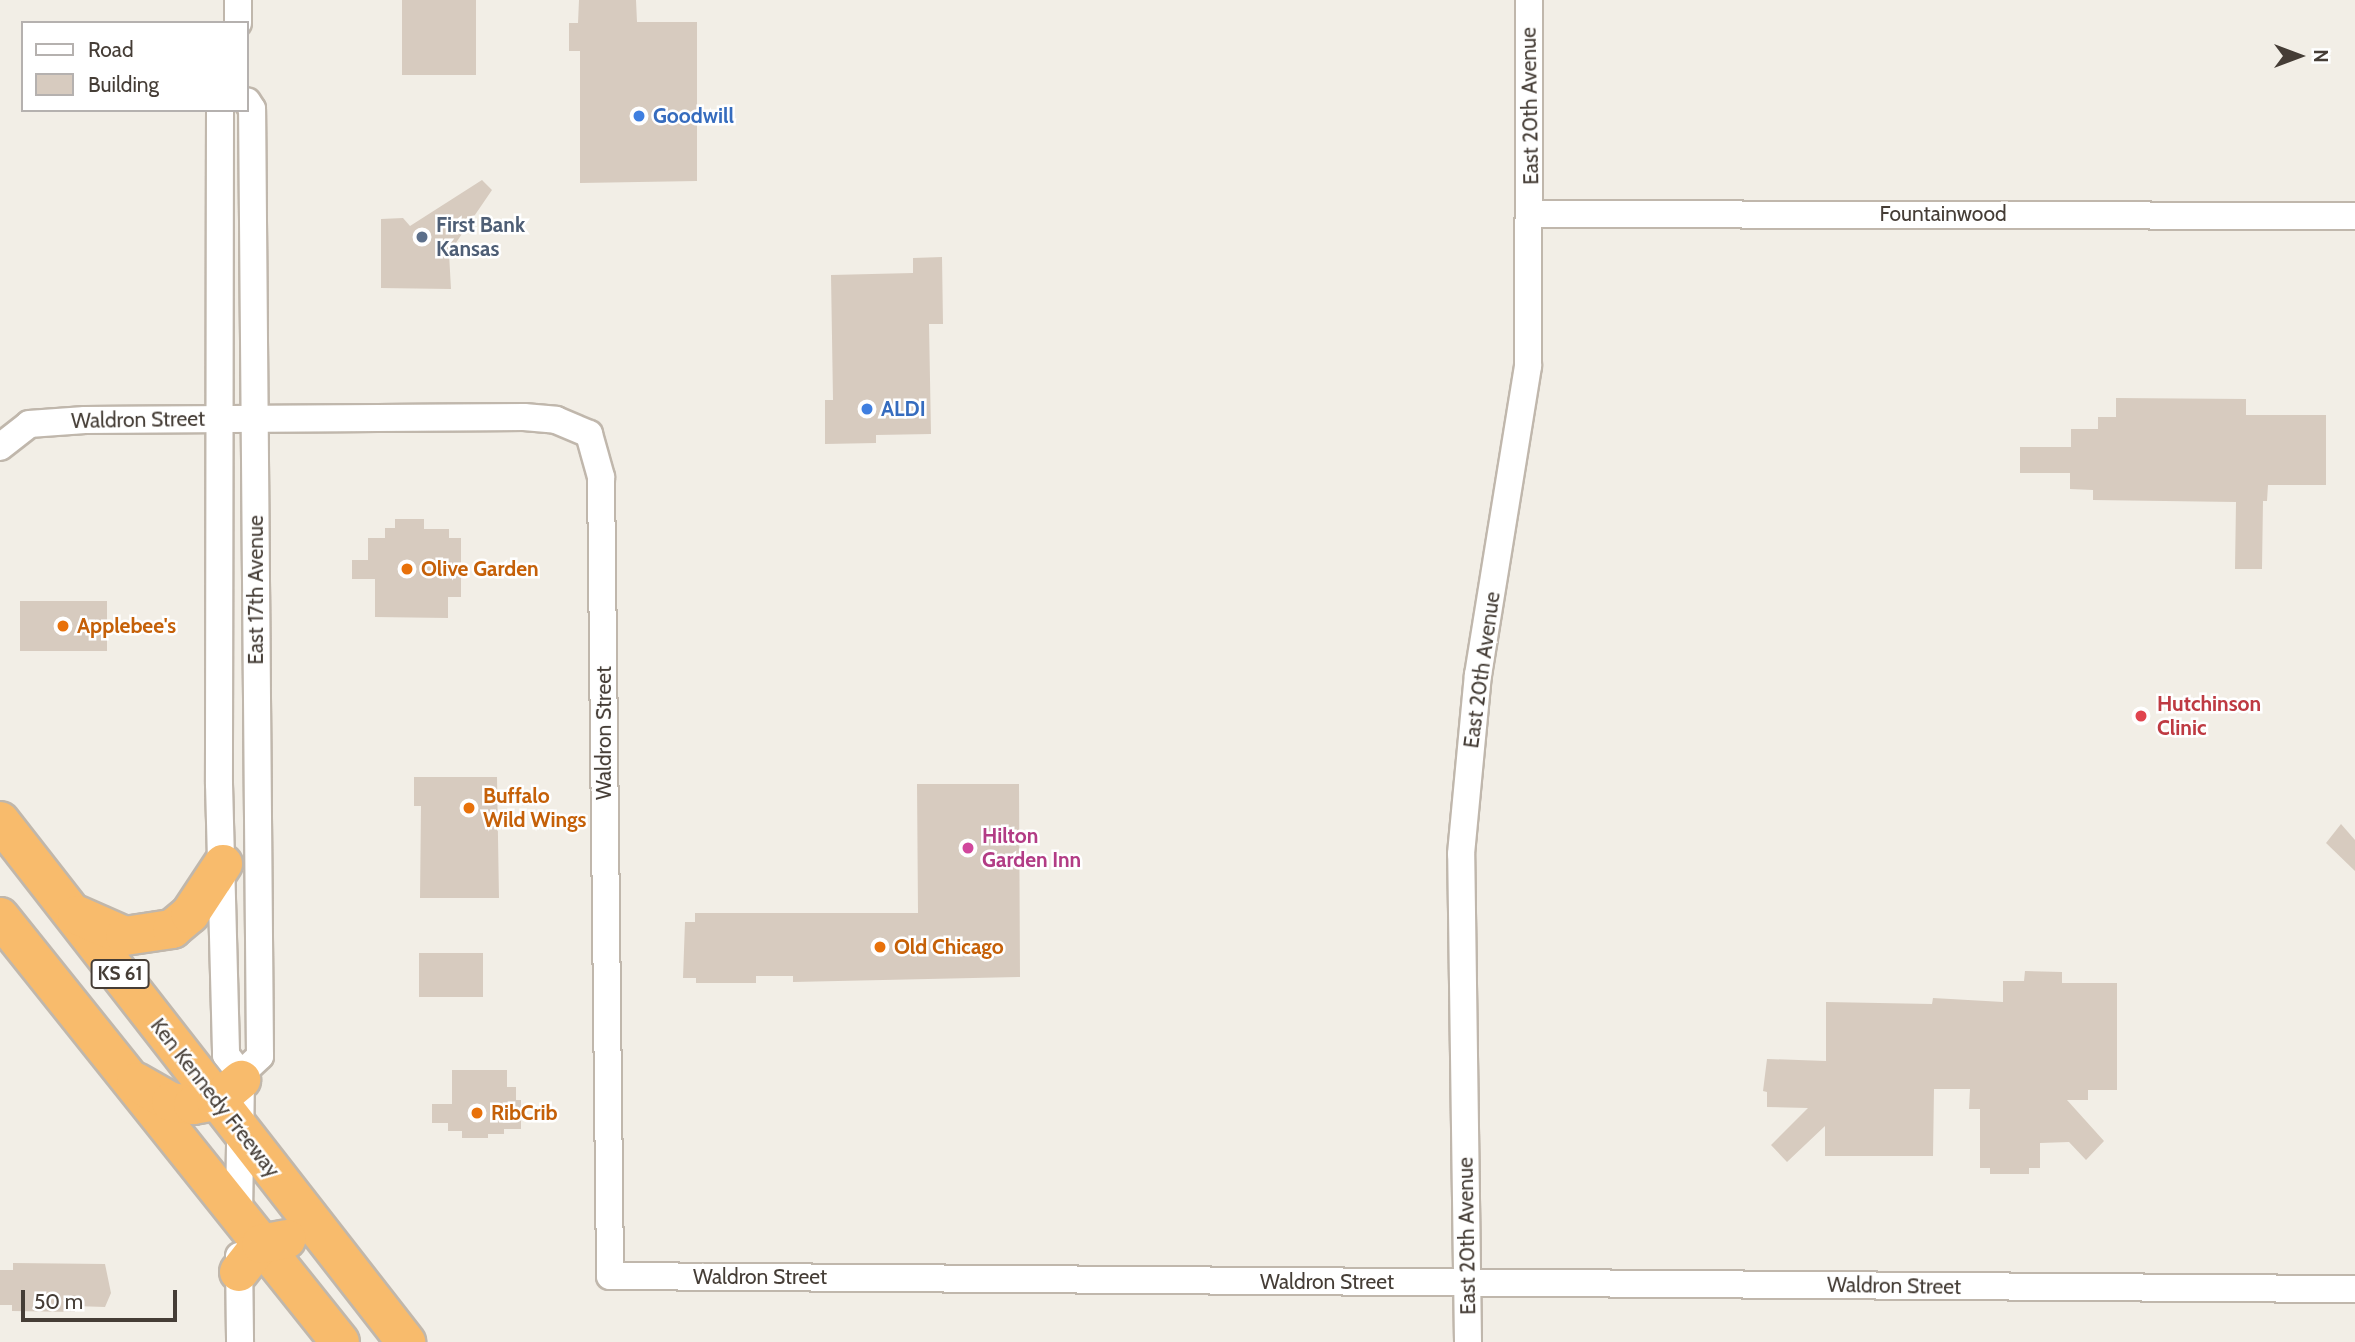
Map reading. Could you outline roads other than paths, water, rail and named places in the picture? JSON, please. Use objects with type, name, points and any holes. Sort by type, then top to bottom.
[{"type":"highway","name":"Ken Kennedy Freeway","points":[[0,821],[74,914],[234,1096],[343,1262],[406,1342]]},
{"type":"highway","points":[[74,914],[125,936],[172,929],[190,914],[223,864]]},
{"type":"highway","name":"KS 61","points":[[0,917],[126,1074],[246,1244],[340,1342]]},
{"type":"highway","points":[[126,1074],[171,1102],[234,1096]]},
{"type":"highway","points":[[246,1244],[294,1239],[326,1250],[343,1262]]},
{"type":"street","points":[[237,0],[237,21]]},
{"type":"street","name":"East 20th Avenue","points":[[1468,1342],[1461,853],[1478,675],[1528,366],[1531,214],[1529,0]]},
{"type":"street","name":"East 17th Avenue","points":[[234,1096],[260,1056],[252,109],[248,103]]},
{"type":"street","name":"East 17th Avenue","points":[[220,112],[226,1055],[234,1096],[246,1244],[240,1342]]},
{"type":"street","name":"Fountainwood","points":[[1531,214],[2355,216]]},
{"type":"street","name":"Waldron Street","points":[[0,447],[29,424],[220,419],[556,420],[589,434],[599,457],[610,1276],[2355,1289]]},
{"type":"place","name":"Goodwill","points":[[639,116]]},
{"type":"place","name":"First Bank Kansas","points":[[422,237]]},
{"type":"place","name":"ALDI","points":[[867,409]]},
{"type":"place","name":"Olive Garden","points":[[407,569]]},
{"type":"place","name":"Applebee's","points":[[63,626]]},
{"type":"place","name":"Hutchinson Clinic","points":[[2141,716]]},
{"type":"place","name":"Buffalo Wild Wings","points":[[469,808]]},
{"type":"place","name":"Hilton Garden Inn","points":[[968,848]]},
{"type":"place","name":"Old Chicago","points":[[880,947]]},
{"type":"place","name":"RibCrib","points":[[477,1113]]}]
